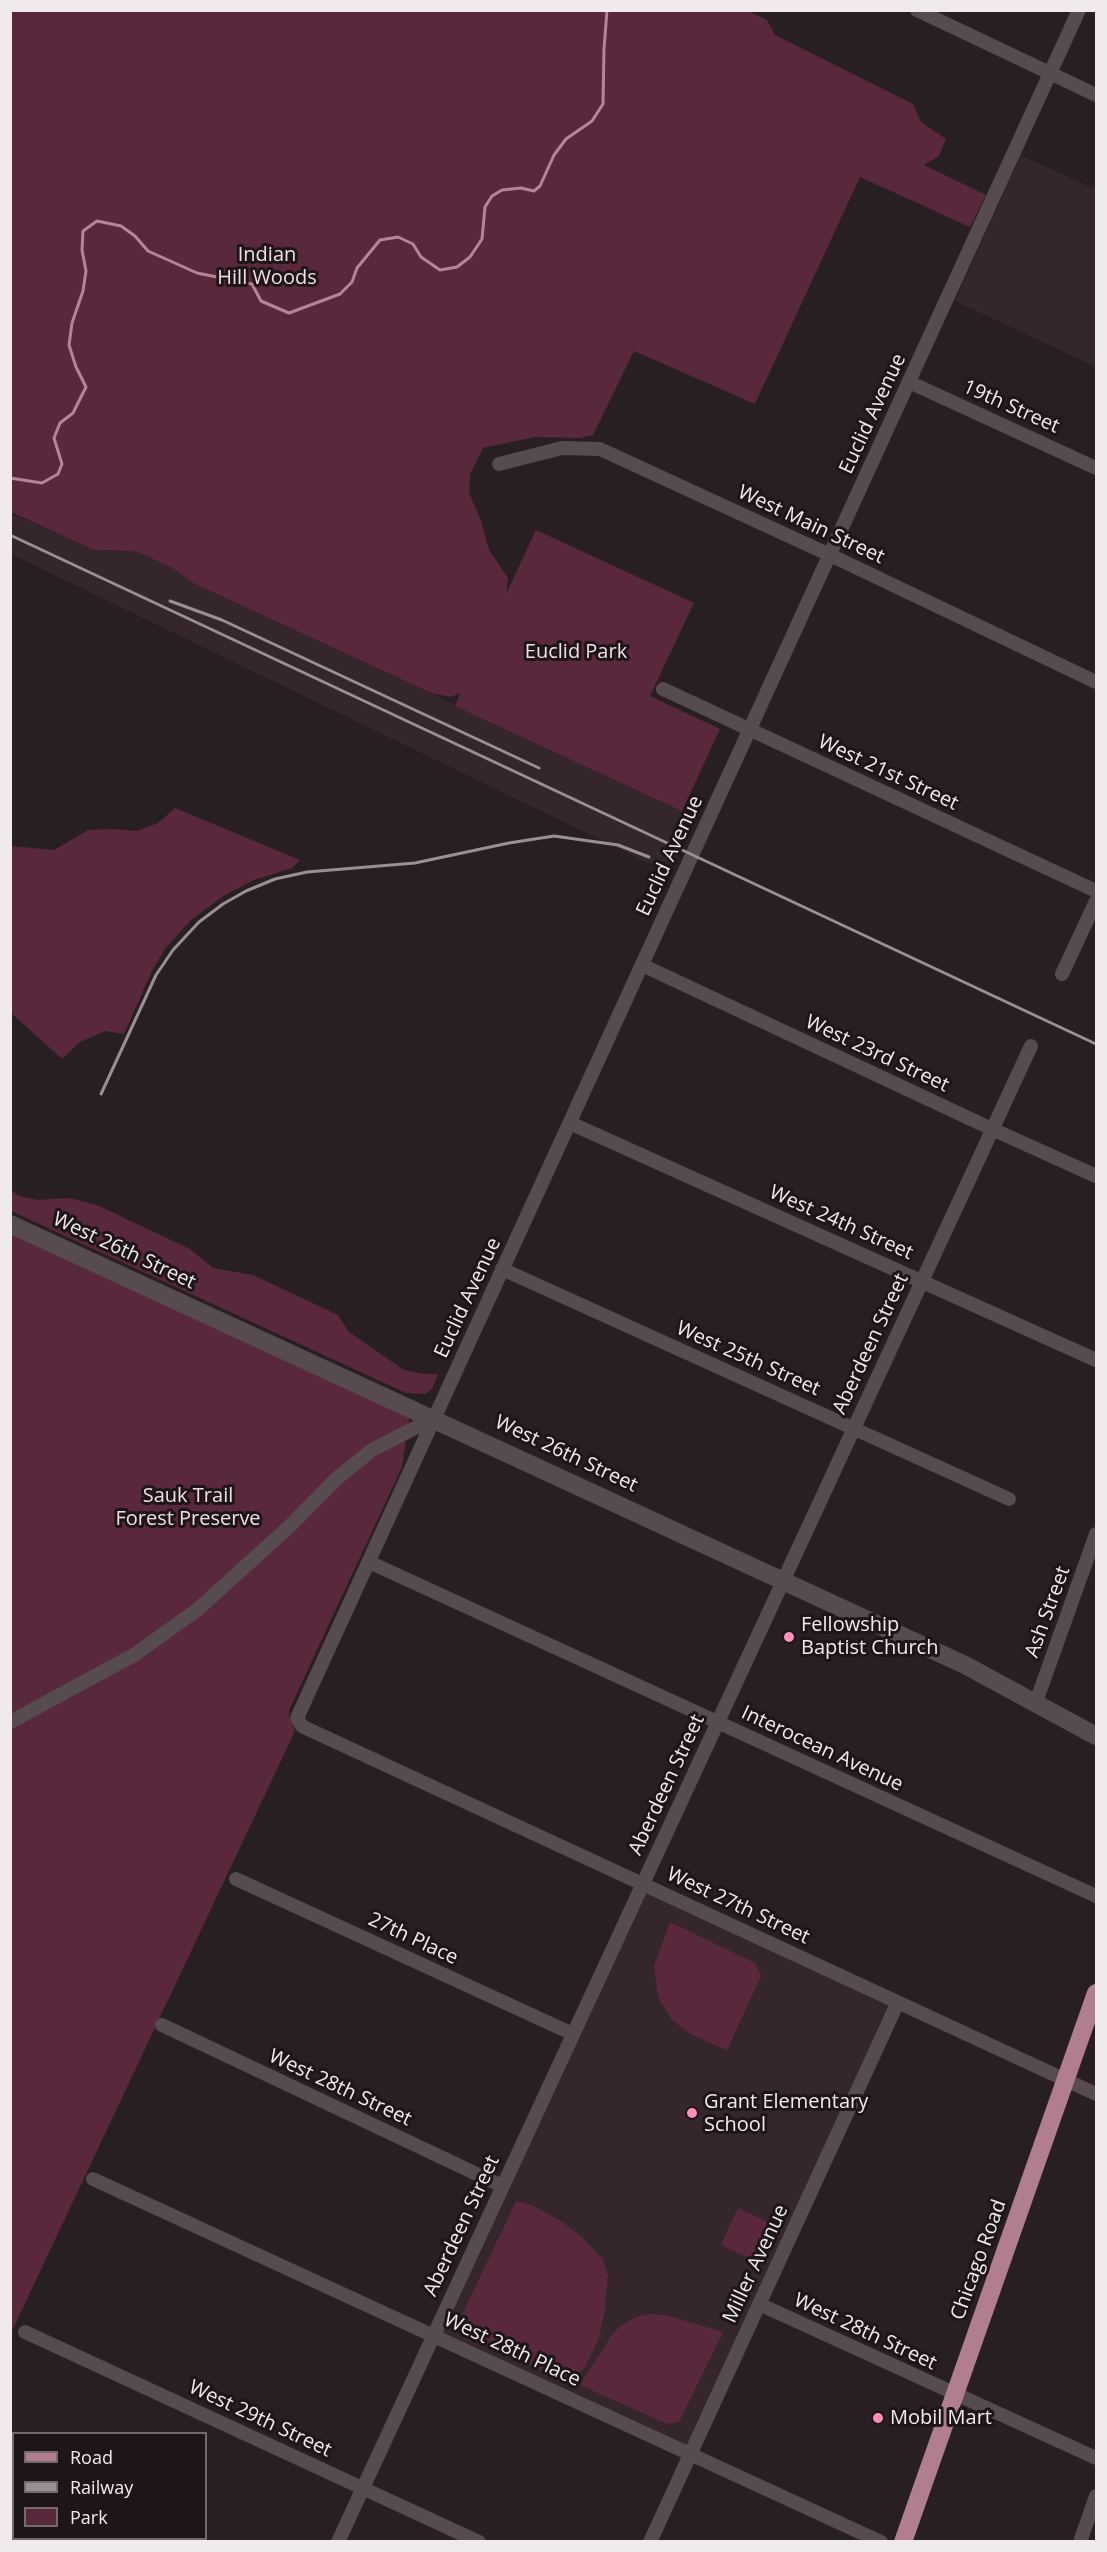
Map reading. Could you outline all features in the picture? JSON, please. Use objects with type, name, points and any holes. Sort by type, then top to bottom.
[{"type":"main road","name":"Chicago Road","points":[[903,2541],[1096,1993]]},
{"type":"street","points":[[918,10],[1096,95]]},
{"type":"street","name":"Euclid Avenue","points":[[297,1718],[1079,10]]},
{"type":"street","name":"19th Street","points":[[909,382],[1096,468]]},
{"type":"street","name":"West Main Street","points":[[499,464],[562,448],[600,448],[1096,682]]},
{"type":"street","name":"West 21st Street","points":[[663,689],[1096,891]]},
{"type":"street","points":[[1062,974],[1096,901]]},
{"type":"street","name":"West 23rd Street","points":[[642,965],[1096,1176]]},
{"type":"street","name":"Aberdeen Street","points":[[338,2541],[1030,1046]]},
{"type":"street","name":"West 24th Street","points":[[570,1123],[1096,1360]]},
{"type":"street","name":"West 26th Street","points":[[10,1224],[972,1668],[1096,1736]]},
{"type":"street","name":"West 25th Street","points":[[502,1269],[1009,1498]]},
{"type":"street","points":[[10,1722],[134,1655],[197,1610],[291,1526],[336,1479],[372,1450],[434,1418]]},
{"type":"street","name":"Ash Street","points":[[1036,1702],[1096,1534]]},
{"type":"street","name":"Interocean Avenue","points":[[369,1562],[1096,1896]]},
{"type":"street","name":"West 27th Street","points":[[297,1718],[310,1730],[1096,2094]]},
{"type":"street","name":"27th Place","points":[[236,1879],[573,2034]]},
{"type":"street","name":"Miller Avenue","points":[[650,2541],[898,2002]]},
{"type":"street","name":"West 28th Street","points":[[162,2025],[502,2186]]},
{"type":"street","name":"West 28th Place","points":[[93,2179],[881,2541]]},
{"type":"street","name":"West 28th Street","points":[[759,2304],[1096,2458]]},
{"type":"street","name":"West 29th Street","points":[[25,2332],[479,2541]]},
{"type":"street","points":[[1080,2541],[1096,2496]]},
{"type":"shaded area","points":[[1021,155],[1096,190],[1096,367],[955,301]]},
{"type":"shaded area","points":[[10,513],[94,550],[135,551],[171,567],[193,583],[695,816],[669,873],[11,554]]},
{"type":"shaded area","name":"Grant Elementary School","points":[[646,1891],[890,2005],[687,2448],[441,2333]]},
{"type":"green space","name":"Indian Hill Woods","points":[[11,10],[748,11],[767,20],[775,35],[913,104],[921,122],[946,139],[939,156],[924,165],[986,195],[970,227],[860,177],[755,404],[634,351],[593,435],[580,438],[535,437],[483,448],[470,474],[469,493],[481,520],[489,550],[508,578],[506,594],[536,530],[694,603],[650,696],[720,729],[682,811],[455,706],[460,693],[451,697],[431,693],[193,583],[171,567],[135,551],[94,550],[11,512]]},
{"type":"green space","points":[[175,808],[300,860],[292,868],[254,880],[225,895],[191,920],[165,949],[152,971],[124,1034],[105,1031],[80,1042],[62,1059],[11,1013],[11,846],[54,850],[88,830],[137,831],[158,823]]},
{"type":"green space","points":[[11,1190],[19,1196],[37,1200],[69,1198],[97,1205],[190,1249],[213,1268],[253,1275],[338,1315],[349,1332],[404,1370],[438,1374],[432,1389],[425,1394],[406,1393],[11,1211]]},
{"type":"green space","name":"Sauk Trail Forest Preserve","points":[[11,1230],[408,1415],[409,1420],[402,1467],[290,1708],[289,1716],[295,1731],[11,2333]]},
{"type":"green space","points":[[670,1922],[755,1963],[761,1976],[727,2050],[692,2035],[672,2020],[658,1997],[654,1966]]},
{"type":"green space","points":[[516,2201],[532,2205],[561,2221],[582,2237],[603,2259],[608,2275],[605,2310],[598,2341],[585,2367],[570,2383],[471,2337],[461,2317]]},
{"type":"green space","points":[[738,2208],[770,2223],[753,2260],[721,2245]]},
{"type":"green space","points":[[650,2314],[666,2315],[723,2332],[679,2422],[667,2424],[580,2385],[613,2333],[636,2317]]},
{"type":"waterway","points":[[10,478],[42,483],[58,474],[62,464],[54,438],[60,423],[73,413],[86,387],[69,345],[72,323],[83,291],[86,271],[82,250],[83,231],[97,221],[121,226],[135,236],[148,251],[197,273],[252,284],[261,301],[289,313],[340,294],[352,282],[357,268],[380,240],[398,237],[413,244],[421,257],[440,270],[457,267],[470,257],[482,239],[485,207],[492,196],[502,190],[521,188],[534,191],[540,186],[554,155],[566,139],[592,121],[603,104],[607,10]]},
{"type":"railway","points":[[10,535],[1096,1044]]},
{"type":"railway","points":[[170,601],[222,620],[539,768]]},
{"type":"railway","points":[[101,1094],[156,975],[173,950],[199,922],[223,904],[246,891],[275,879],[307,872],[415,863],[554,836],[618,845],[649,857]]},
{"type":"place","name":"Fellowship Baptist Church","points":[[789,1637]]},
{"type":"place","name":"Grant Elementary School","points":[[692,2113]]},
{"type":"place","name":"Mobil Mart","points":[[878,2418]]},
{"type":"park label","name":"Euclid Park","points":[[576,652]]}]
